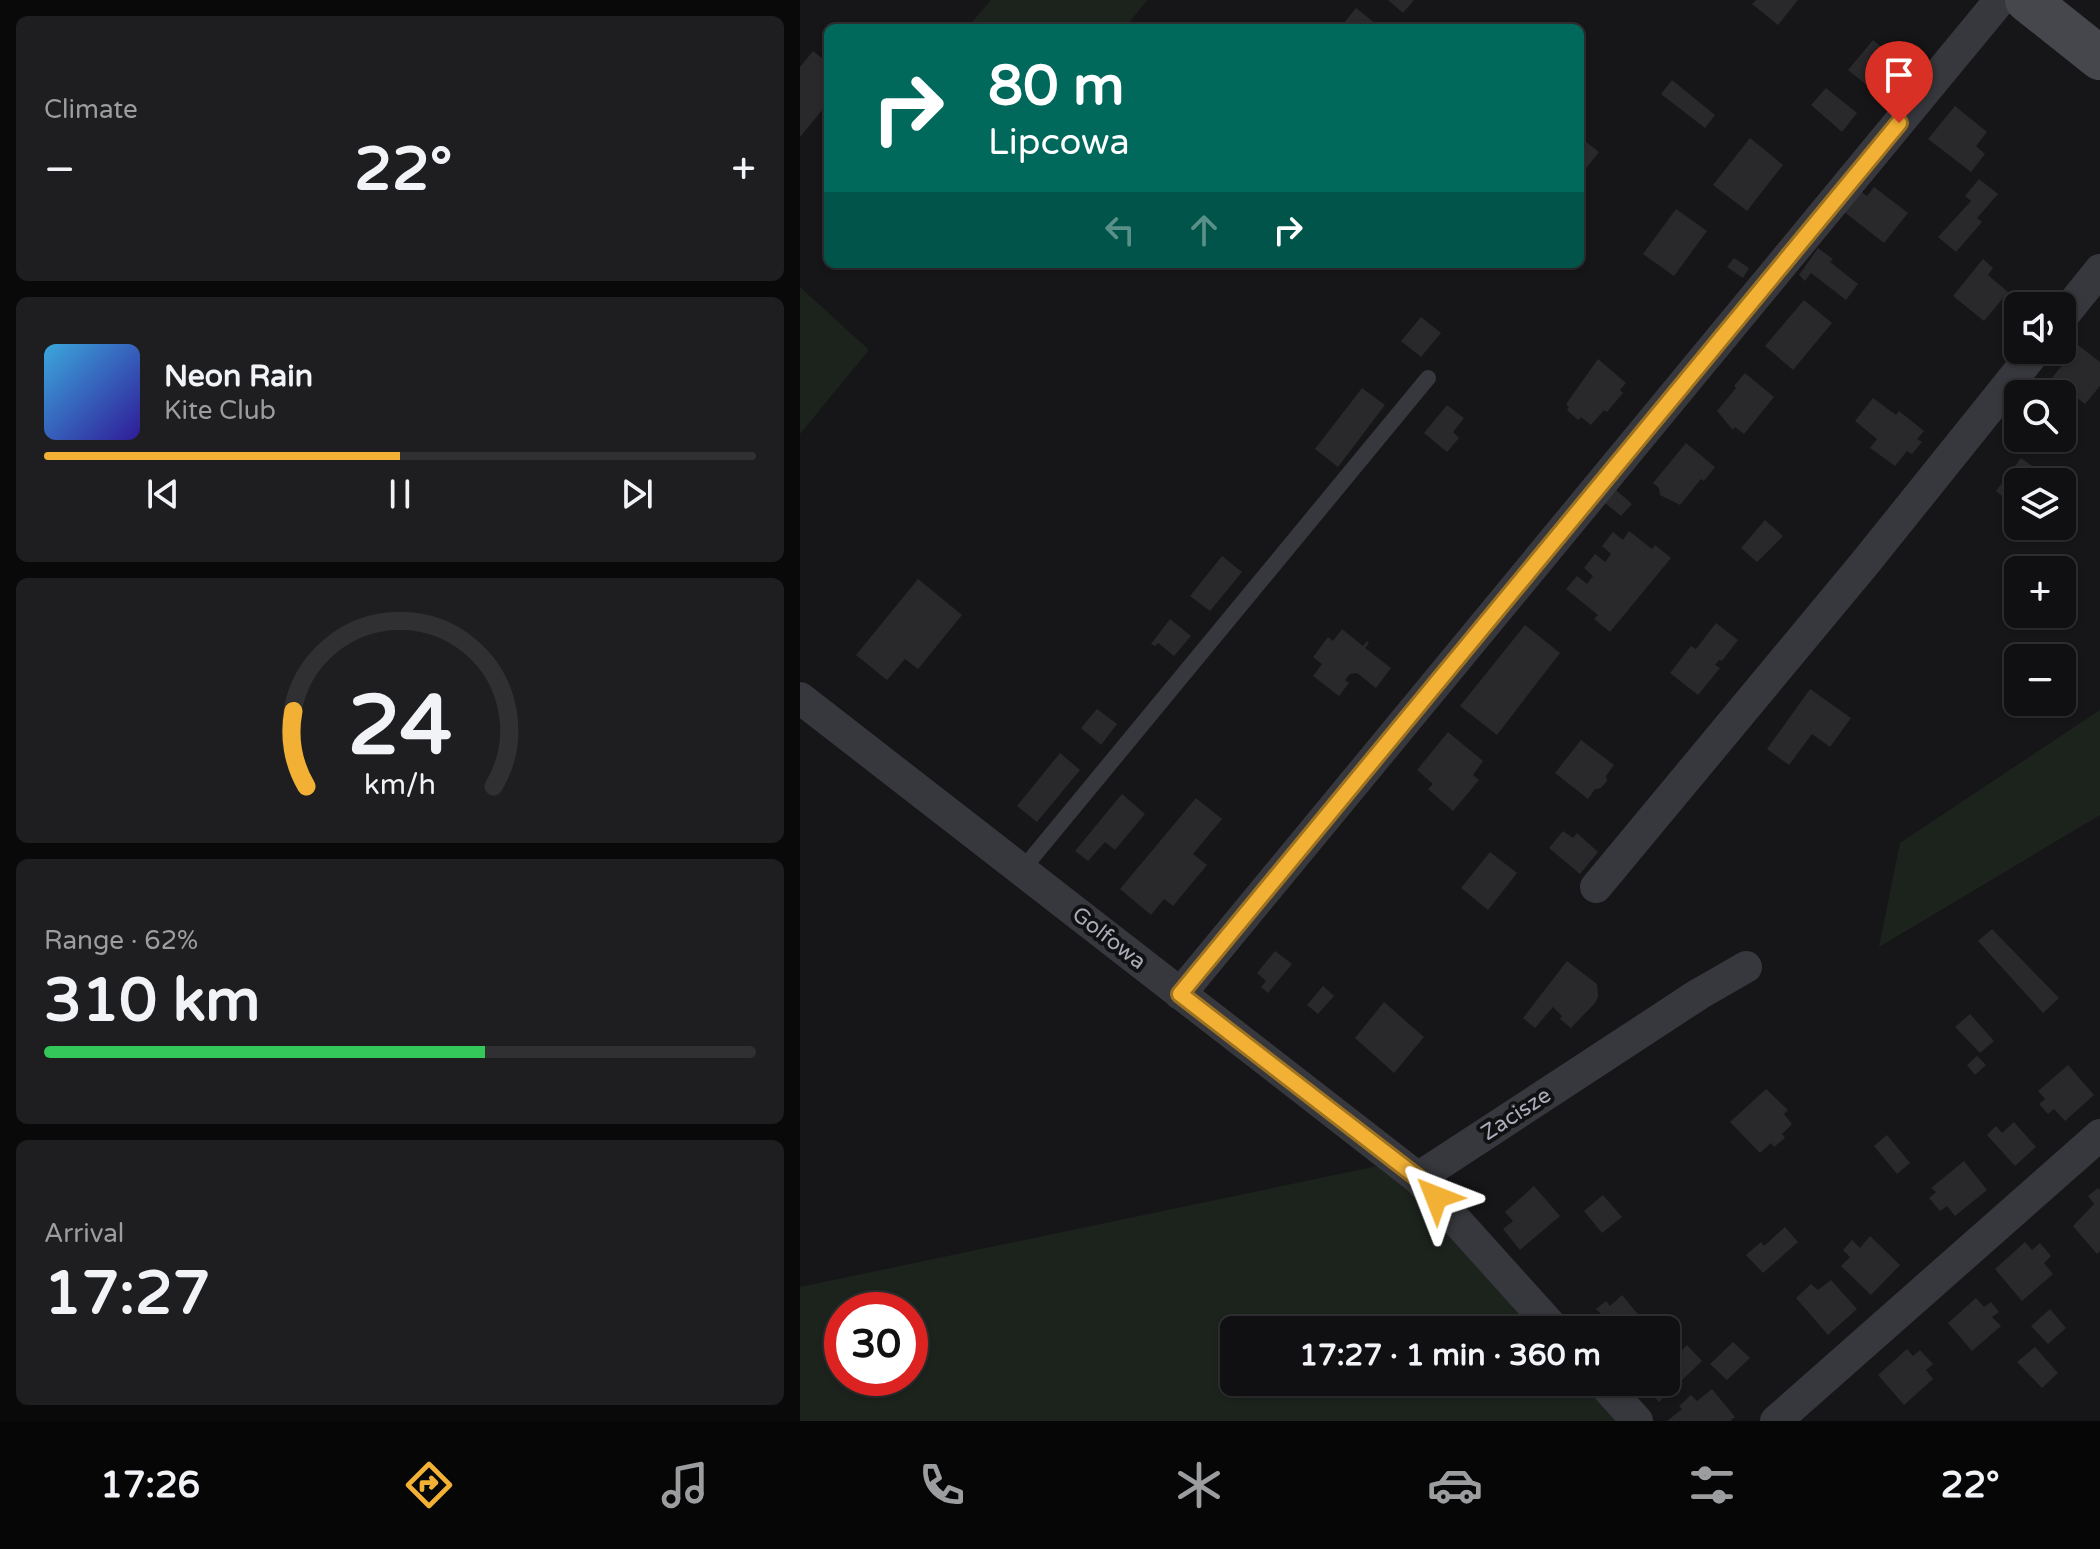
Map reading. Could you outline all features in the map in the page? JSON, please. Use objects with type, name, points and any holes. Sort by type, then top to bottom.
[{"type":"street","points":[[1180,994],[2000,0]]},
{"type":"street","points":[[2027,0],[2100,58]]},
{"type":"street","points":[[2076,300],[2100,270]]},
{"type":"street","points":[[1596,887],[1865,563],[2025,364]]},
{"type":"street","name":"Golfowa","points":[[800,698],[1418,1178]]},
{"type":"street","name":"Zacisze","points":[[1418,1178],[1699,994],[1746,967]]},
{"type":"street","points":[[1776,1421],[2100,1135]]},
{"type":"street","points":[[1418,1178],[1542,1316]]},
{"type":"street","points":[[1615,1396],[1637,1421]]},
{"type":"lane","points":[[1022,870],[1428,378]]},
{"type":"shaded area","points":[[991,0],[1147,0],[1128,24],[970,24]]},
{"type":"shaded area","points":[[800,287],[869,350],[800,434]]},
{"type":"shaded area","points":[[2100,710],[2100,815],[1879,947],[1900,843]]},
{"type":"shaded area","points":[[1392,1163],[1529,1316],[1220,1316],[1220,1396],[1600,1396],[1622,1421],[800,1421],[800,1287]]},
{"type":"building","points":[[1388,0],[1414,0],[1403,13]]},
{"type":"building","points":[[1756,0],[1798,0],[1778,25],[1752,4]]},
{"type":"building","points":[[1356,8],[1376,24],[1343,24]]},
{"type":"building","points":[[1873,40],[1901,63],[1890,77],[1897,83],[1884,99],[1848,70]]},
{"type":"building","points":[[813,51],[824,60],[824,108],[800,137],[800,67]]},
{"type":"building","points":[[1672,80],[1715,115],[1705,128],[1661,94]]},
{"type":"building","points":[[1826,88],[1857,113],[1842,132],[1811,105]]},
{"type":"building","points":[[1955,106],[1987,132],[1976,146],[1985,154],[1971,172],[1928,139]]},
{"type":"building","points":[[1750,138],[1783,165],[1747,211],[1713,185]]},
{"type":"building","points":[[1584,140],[1599,152],[1584,171]]},
{"type":"building","points":[[1979,179],[1998,194],[1977,218],[1982,222],[1956,252],[1938,237],[1971,201],[1965,196]]},
{"type":"building","points":[[1874,187],[1908,213],[1884,243],[1843,211],[1859,190],[1867,196]]},
{"type":"building","points":[[1676,209],[1707,231],[1674,276],[1643,254]]},
{"type":"building","points":[[1818,248],[1858,284],[1846,300],[1811,273],[1805,281],[1799,275]]},
{"type":"building","points":[[1734,258],[1749,268],[1743,278],[1727,267]]},
{"type":"building","points":[[1983,259],[1993,268],[1988,275],[2008,292],[2004,292],[2004,297],[1984,321],[1953,296]]},
{"type":"building","points":[[1804,300],[1832,323],[1793,370],[1765,346]]},
{"type":"building","points":[[1421,317],[1441,333],[1421,357],[1401,341]]},
{"type":"building","points":[[2078,345],[2100,362],[2100,386],[2085,404],[2076,397],[2076,380],[2052,378],[2063,364],[2076,364]]},
{"type":"building","points":[[1598,359],[1626,383],[1620,390],[1623,393],[1591,425],[1581,417],[1578,420],[1567,410],[1569,407],[1566,404]]},
{"type":"building","points":[[1745,373],[1774,397],[1744,434],[1735,427],[1733,430],[1717,411]]},
{"type":"building","points":[[1362,388],[1385,405],[1338,467],[1315,449]]},
{"type":"building","points":[[1873,398],[1896,415],[1899,411],[1924,431],[1917,439],[1922,442],[1912,454],[1907,451],[1895,466],[1870,448],[1877,439],[1855,421]]},
{"type":"building","points":[[1447,405],[1464,418],[1453,432],[1459,438],[1447,452],[1424,433]]},
{"type":"building","points":[[1686,443],[1715,467],[1680,505],[1660,495],[1659,488],[1653,483]]},
{"type":"building","points":[[2021,458],[2035,468],[2013,468]]},
{"type":"building","points":[[2004,480],[2004,498],[1996,491]]},
{"type":"building","points":[[1616,490],[1632,504],[1621,516],[1605,503]]},
{"type":"building","points":[[1765,520],[1783,536],[1757,562],[1741,548]]},
{"type":"building","points":[[1629,531],[1652,549],[1655,545],[1671,558],[1610,632],[1594,619],[1598,615],[1566,589],[1577,576],[1587,584],[1593,576],[1584,568],[1595,554],[1605,562],[1611,554],[1602,546],[1613,532],[1623,540]]},
{"type":"building","points":[[1222,556],[1242,572],[1210,611],[1190,596]]},
{"type":"building","points":[[918,579],[962,615],[918,669],[905,659],[887,680],[856,655]]},
{"type":"building","points":[[1170,619],[1191,636],[1174,656],[1158,643],[1155,646],[1151,644]]},
{"type":"building","points":[[1716,623],[1738,640],[1722,661],[1715,665],[1720,668],[1698,695],[1670,673],[1691,646],[1696,649]]},
{"type":"building","points":[[1525,625],[1560,653],[1497,735],[1460,706]]},
{"type":"building","points":[[1342,629],[1363,646],[1367,641],[1369,643],[1365,648],[1391,668],[1376,688],[1357,673],[1350,674],[1345,680],[1349,683],[1339,696],[1313,676],[1322,664],[1313,657],[1328,637],[1333,641]]},
{"type":"building","points":[[1810,689],[1851,718],[1830,747],[1812,734],[1789,765],[1767,749]]},
{"type":"building","points":[[1097,709],[1117,724],[1101,745],[1081,728]]},
{"type":"building","points":[[1448,732],[1483,761],[1473,775],[1479,780],[1453,811],[1428,789],[1433,784],[1417,770]]},
{"type":"building","points":[[1581,740],[1614,765],[1606,776],[1607,781],[1601,788],[1595,789],[1588,799],[1555,773]]},
{"type":"building","points":[[1060,753],[1080,770],[1037,822],[1017,806]]},
{"type":"building","points":[[1122,794],[1145,814],[1115,850],[1105,842],[1088,861],[1075,851]]},
{"type":"building","points":[[1196,798],[1222,819],[1193,854],[1207,865],[1173,906],[1164,899],[1151,915],[1120,889]]},
{"type":"building","points":[[1563,831],[1573,838],[1577,833],[1598,852],[1580,874],[1549,848]]},
{"type":"building","points":[[1490,852],[1517,873],[1488,910],[1461,888]]},
{"type":"building","points":[[1992,929],[2059,998],[2043,1013],[1978,941]]},
{"type":"building","points":[[1275,951],[1292,964],[1268,993],[1261,987],[1266,981],[1257,973]]},
{"type":"building","points":[[1567,961],[1597,984],[1598,997],[1571,1028],[1560,1019],[1562,1016],[1553,1007],[1535,1028],[1523,1018]]},
{"type":"building","points":[[1323,986],[1334,996],[1318,1014],[1307,1005]]},
{"type":"building","points":[[1384,1002],[1424,1037],[1394,1073],[1355,1038]]},
{"type":"building","points":[[1970,1014],[1994,1041],[1980,1053],[1955,1027]]},
{"type":"building","points":[[1977,1056],[1986,1065],[1975,1075],[1967,1065]]},
{"type":"building","points":[[2068,1065],[2094,1095],[2065,1121],[2054,1109],[2048,1114],[2039,1104],[2045,1099],[2038,1091]]},
{"type":"building","points":[[1766,1089],[1788,1110],[1784,1114],[1792,1124],[1782,1134],[1785,1138],[1774,1147],[1771,1143],[1760,1153],[1730,1122]]},
{"type":"building","points":[[2014,1122],[2036,1147],[2015,1166],[1987,1135],[1996,1126],[2002,1133]]},
{"type":"building","points":[[1887,1135],[1910,1163],[1897,1174],[1874,1146]]},
{"type":"building","points":[[1964,1161],[1987,1190],[1955,1216],[1947,1206],[1940,1211],[1929,1198],[1936,1192],[1931,1188]]},
{"type":"building","points":[[1534,1186],[1560,1216],[1520,1250],[1503,1229],[1513,1221],[1505,1212]]},
{"type":"building","points":[[2098,1188],[2100,1251],[2097,1254],[2073,1226],[2094,1204],[2088,1196]]},
{"type":"building","points":[[1603,1195],[1622,1217],[1602,1233],[1584,1211]]},
{"type":"building","points":[[1785,1227],[1798,1242],[1763,1273],[1746,1255],[1761,1242],[1764,1246]]},
{"type":"building","points":[[1870,1236],[1900,1265],[1871,1295],[1841,1266],[1850,1257],[1843,1250],[1852,1240],[1860,1248]]},
{"type":"building","points":[[2025,1242],[2032,1250],[2040,1243],[2051,1256],[2044,1263],[2053,1274],[2022,1301],[1995,1269]]},
{"type":"building","points":[[1831,1280],[1857,1309],[1828,1335],[1796,1298],[1811,1284],[1818,1290]]},
{"type":"building","points":[[1622,1295],[1639,1316],[1598,1316],[1601,1314],[1596,1309],[1606,1301],[1610,1306]]},
{"type":"building","points":[[1976,1298],[1984,1307],[1991,1302],[1999,1312],[1992,1317],[2001,1326],[1972,1351],[1948,1323]]},
{"type":"building","points":[[2050,1309],[2066,1328],[2048,1344],[2031,1326]]},
{"type":"building","points":[[1733,1342],[1750,1358],[1727,1380],[1710,1364]]},
{"type":"building","points":[[1687,1345],[1702,1361],[1680,1382],[1680,1352]]},
{"type":"building","points":[[2035,1347],[2058,1373],[2042,1388],[2017,1362]]},
{"type":"building","points":[[1907,1349],[1913,1356],[1920,1350],[1933,1364],[1926,1370],[1933,1379],[1904,1405],[1878,1375]]},
{"type":"building","points":[[1712,1389],[1735,1417],[1730,1421],[1667,1421],[1682,1409],[1679,1406],[1691,1395],[1697,1401]]},
{"type":"route","points":[[1436,1197],[1418,1178],[1180,994],[1899,123]]}]
